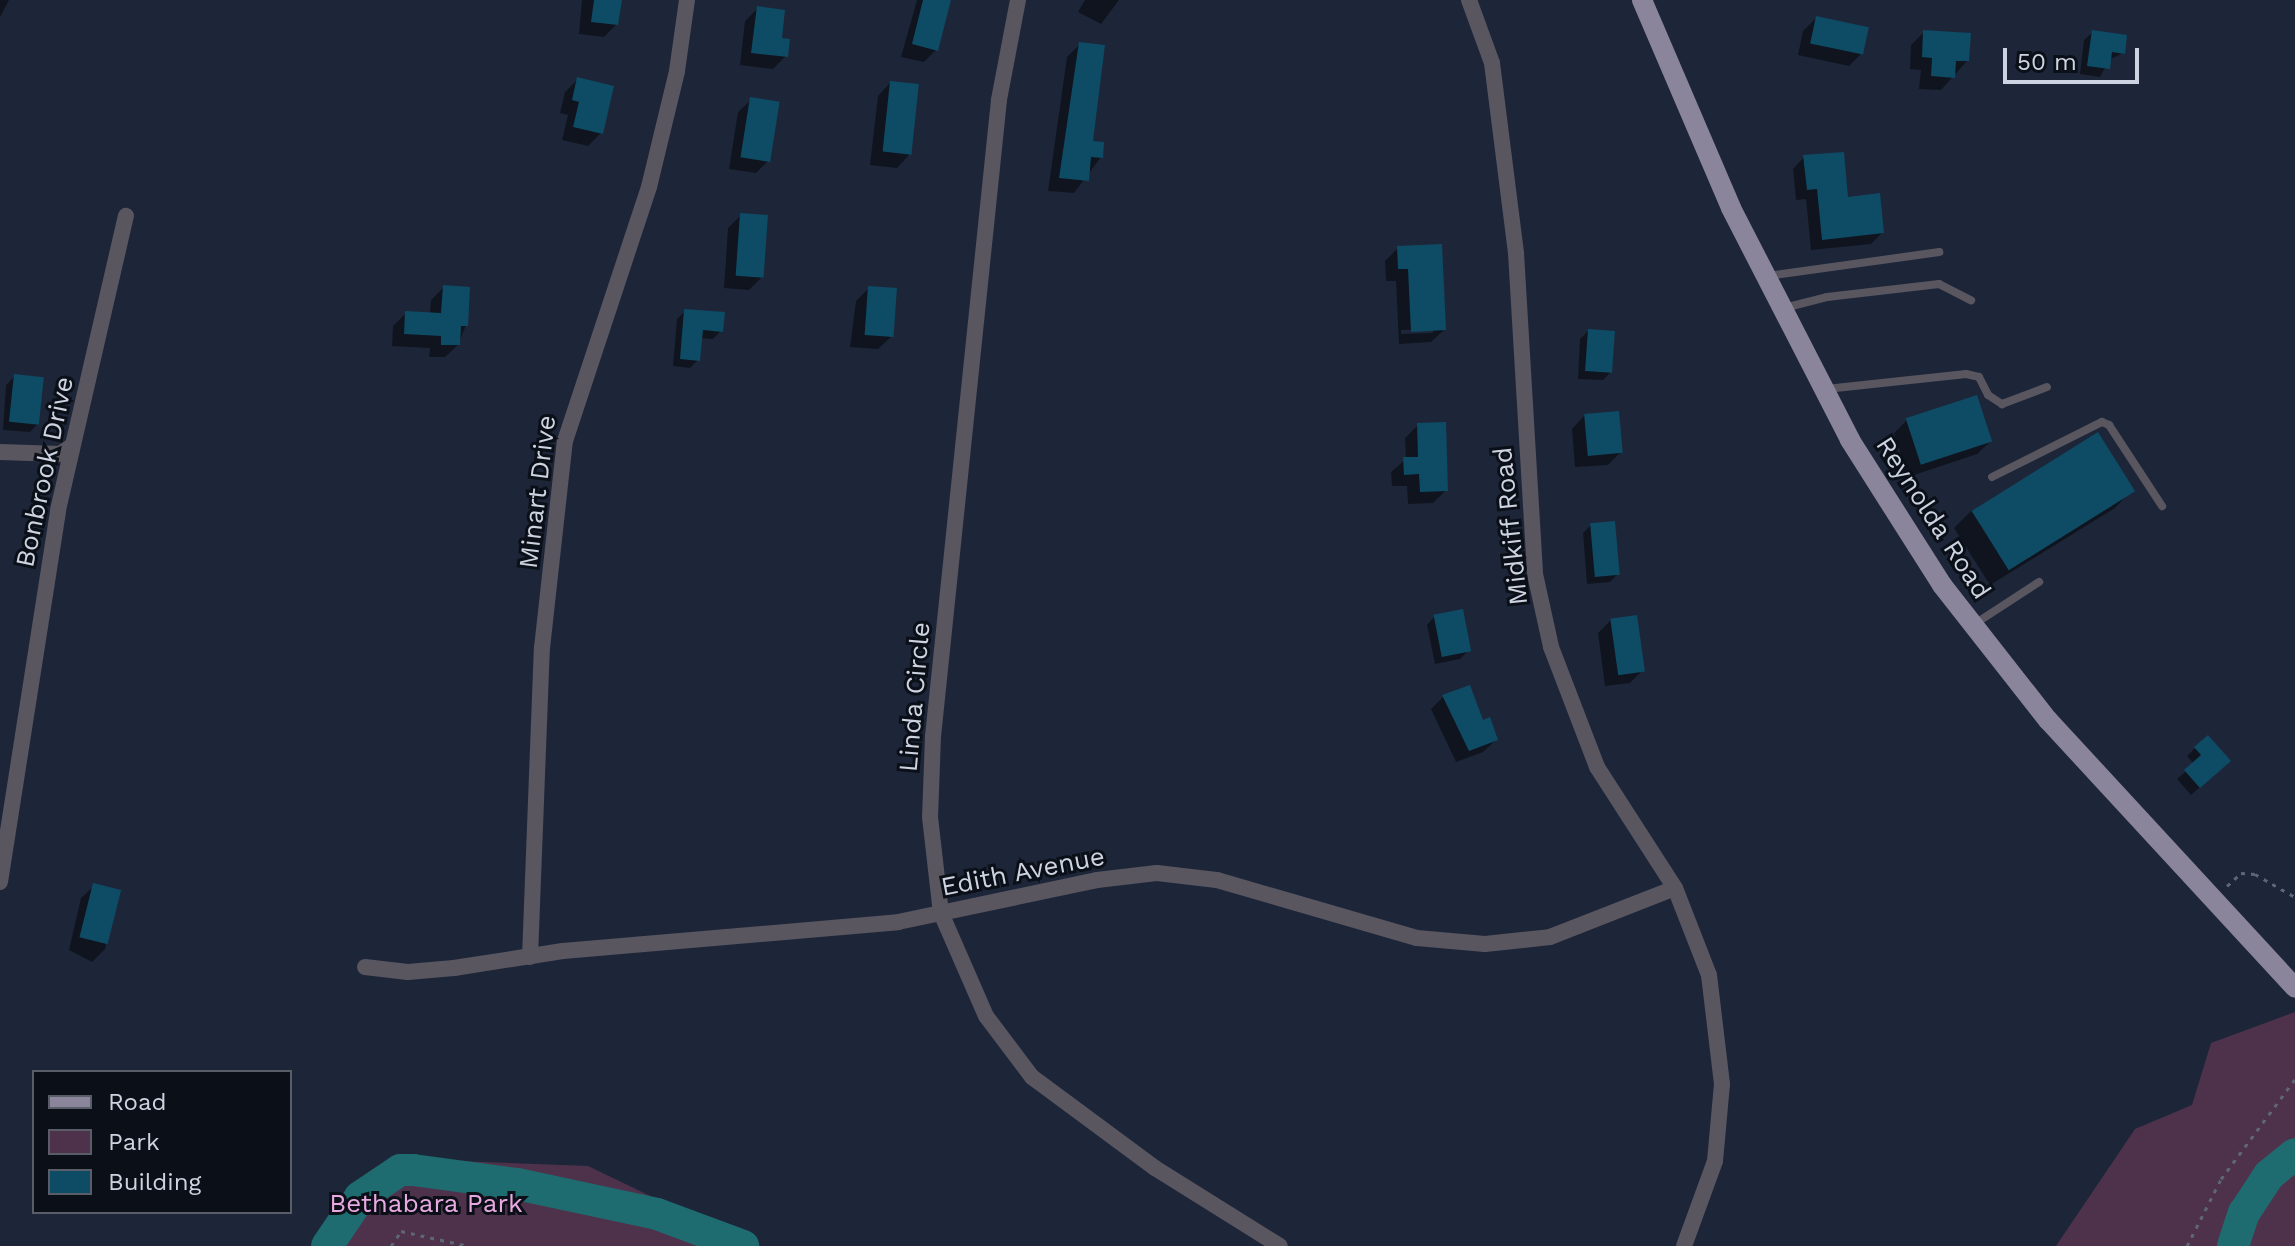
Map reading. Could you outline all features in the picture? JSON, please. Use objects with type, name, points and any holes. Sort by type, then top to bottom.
[{"type":"main road","name":"Reynolda Road","points":[[1642,0],[1731,208],[1824,389],[1867,466],[1972,626],[2048,720],[2295,988]]},
{"type":"street","name":"Minart Drive","points":[[530,957],[542,648],[565,441],[649,187],[687,0]]},
{"type":"street","name":"Linda Circle","points":[[1018,0],[1007,35],[999,100],[933,736],[930,817],[941,913],[986,1016],[1032,1077],[1155,1168],[1280,1246]]},
{"type":"street","name":"Midkiff Road","points":[[1469,0],[1492,63],[1516,253],[1535,574],[1551,647],[1597,767],[1675,888],[1709,975],[1722,1084],[1715,1161],[1684,1246]]},
{"type":"street","name":"Bonbrook Drive","points":[[0,882],[72,446],[126,216]]},
{"type":"street","points":[[0,452],[60,454],[72,446]]},
{"type":"street","name":"Edith Avenue","points":[[365,967],[408,972],[530,957],[803,933],[941,913],[1097,880],[1157,873],[1217,880],[1417,938],[1485,944],[1550,937],[1675,888]]},
{"type":"lane","points":[[1767,276],[1939,252]]},
{"type":"lane","points":[[1783,309],[1827,297],[1939,284],[1971,300]]},
{"type":"lane","points":[[1824,389],[1966,374],[1979,377],[1988,395],[2002,404],[2047,387]]},
{"type":"lane","points":[[1992,477],[2102,422],[2109,425],[2162,506]]},
{"type":"lane","points":[[1972,626],[2039,582]]},
{"type":"path","points":[[2213,899],[2241,873],[2255,874],[2295,897]]},
{"type":"path","points":[[2187,1246],[2221,1179],[2295,1079]]},
{"type":"path","points":[[391,1246],[401,1231],[468,1246]]},
{"type":"green space","points":[[2295,1012],[2295,1246],[2056,1246],[2135,1129],[2192,1105],[2211,1043]]},
{"type":"green space","name":"Bethabara Park","points":[[408,1159],[588,1166],[754,1246],[320,1246],[340,1214]]},
{"type":"building","points":[[594,0],[622,0],[618,25],[591,22]]},
{"type":"building","points":[[923,0],[951,0],[938,51],[912,44]]},
{"type":"building","points":[[757,6],[785,10],[782,38],[790,39],[788,57],[751,53]]},
{"type":"building","points":[[1816,16],[1869,27],[1863,55],[1810,43]]},
{"type":"building","points":[[1923,30],[1971,33],[1969,61],[1956,61],[1955,78],[1931,76],[1932,58],[1922,57]]},
{"type":"building","points":[[2092,30],[2127,35],[2125,54],[2112,52],[2110,69],[2087,66]]},
{"type":"building","points":[[1079,42],[1105,45],[1093,141],[1104,142],[1103,158],[1091,157],[1089,181],[1059,178]]},
{"type":"building","points":[[577,77],[614,86],[603,134],[573,127],[579,102],[572,100]]},
{"type":"building","points":[[890,81],[919,84],[911,155],[883,152]]},
{"type":"building","points":[[750,97],[780,102],[770,162],[740,157]]},
{"type":"building","points":[[1844,152],[1848,197],[1880,193],[1884,233],[1822,240],[1817,189],[1807,190],[1803,155]]},
{"type":"building","points":[[740,213],[768,215],[764,278],[736,276]]},
{"type":"building","points":[[1442,244],[1446,330],[1411,332],[1408,269],[1398,269],[1397,246]]},
{"type":"building","points":[[443,285],[470,287],[468,326],[461,326],[460,345],[441,345],[441,336],[404,334],[405,311],[441,313]]},
{"type":"building","points":[[868,286],[897,288],[894,337],[865,335]]},
{"type":"building","points":[[684,309],[725,312],[723,332],[703,330],[700,361],[680,359]]},
{"type":"building","points":[[1588,329],[1615,331],[1612,373],[1585,371]]},
{"type":"building","points":[[14,374],[44,377],[39,425],[9,422]]},
{"type":"building","points":[[1977,395],[1992,442],[1921,465],[1906,418]]},
{"type":"building","points":[[1619,411],[1623,453],[1588,456],[1584,414]]},
{"type":"building","points":[[1446,422],[1448,491],[1420,492],[1419,474],[1404,475],[1403,457],[1418,457],[1417,423]]},
{"type":"building","points":[[2098,432],[2135,491],[2009,570],[1972,511]]},
{"type":"building","points":[[1615,521],[1620,575],[1595,577],[1590,523]]},
{"type":"building","points":[[1463,609],[1471,651],[1442,657],[1434,615]]},
{"type":"building","points":[[1637,615],[1645,671],[1618,675],[1610,619]]},
{"type":"building","points":[[1470,685],[1483,720],[1490,717],[1498,740],[1469,751],[1442,695]]},
{"type":"building","points":[[2208,735],[2231,761],[2200,788],[2184,770],[2201,755],[2194,747]]},
{"type":"building","points":[[93,883],[121,890],[108,944],[79,937]]},
{"type":"waterway","points":[[2233,1246],[2244,1213],[2269,1175],[2295,1154]]},
{"type":"waterway","points":[[327,1246],[360,1197],[400,1170],[517,1184],[657,1214],[743,1246]]}]
